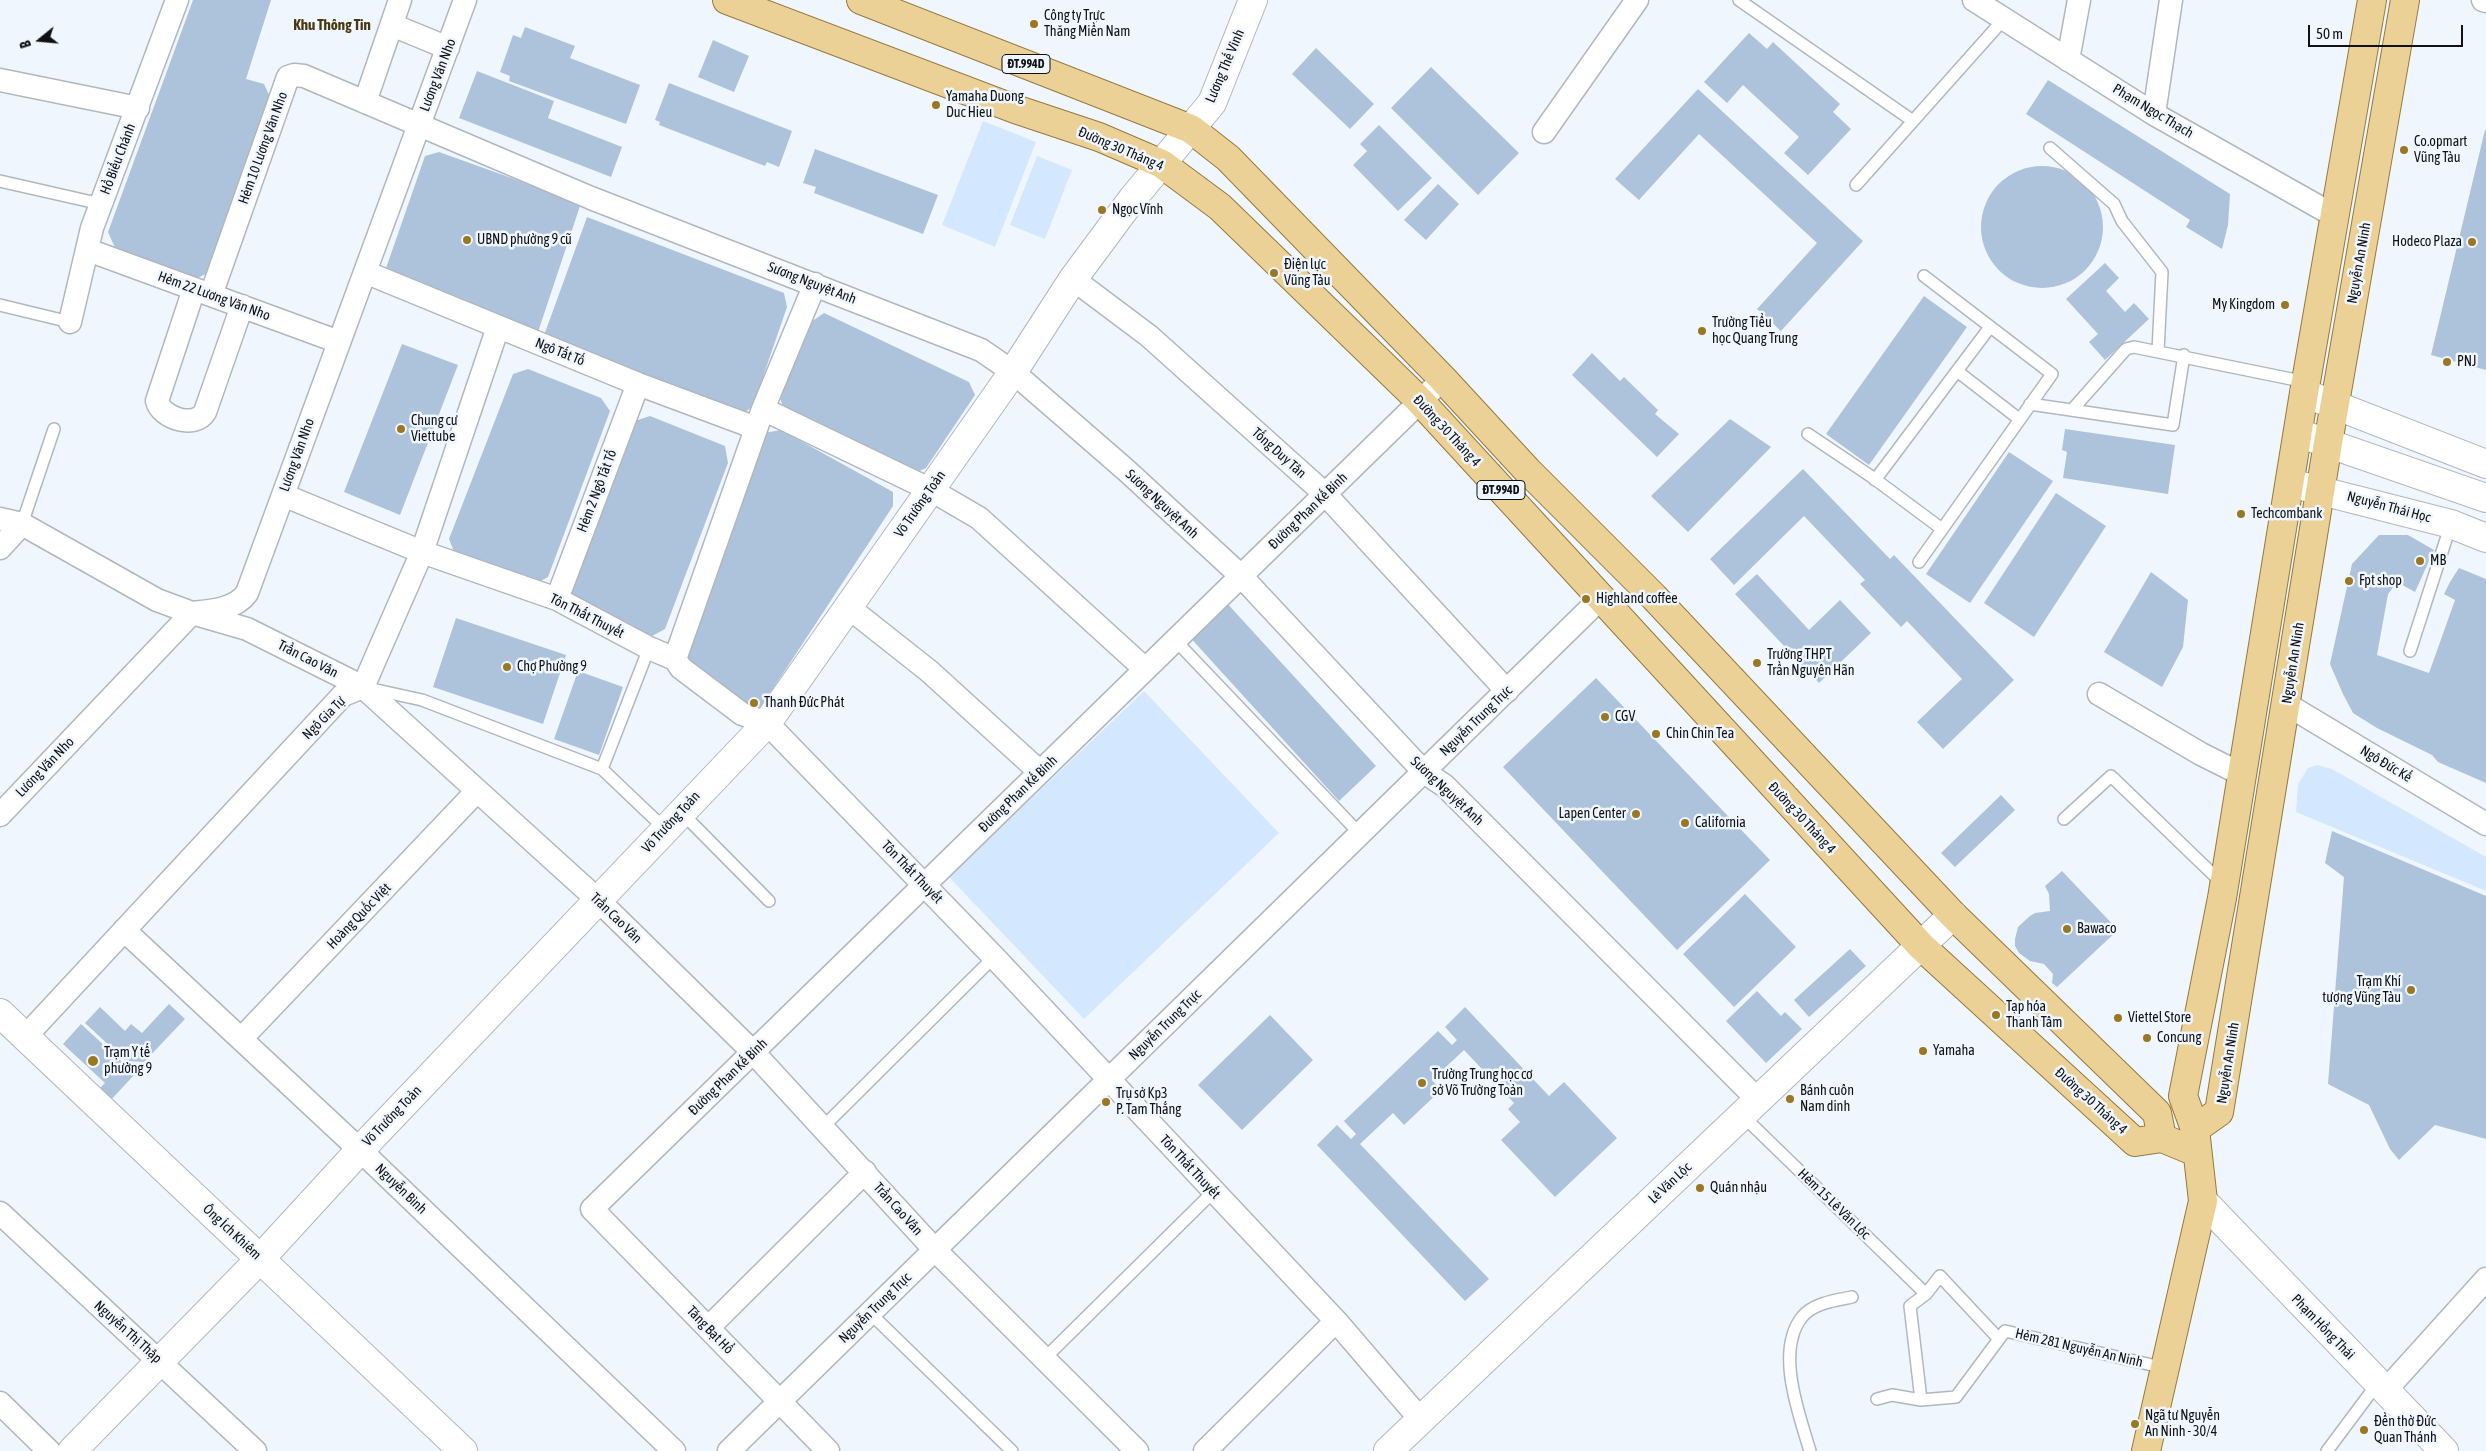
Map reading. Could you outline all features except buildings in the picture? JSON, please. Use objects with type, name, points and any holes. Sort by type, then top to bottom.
[{"type":"main road","name":"Đường 30 Tháng 4","points":[[727,0],[1015,109],[1099,137],[1162,164],[1220,207],[1420,401],[1921,946],[2136,1142],[2162,1138]]},
{"type":"main road","points":[[2146,1451],[2203,1201],[2196,1141],[2182,1096],[2224,885],[2305,387],[2372,0]]},
{"type":"main road","name":"Nguyễn An Ninh","points":[[2196,1141],[2220,1112],[2320,489],[2405,0]]},
{"type":"main road","name":"ĐT.994D","points":[[865,1],[1191,129],[1228,158],[1443,378],[1527,470],[1654,597],[1953,915],[2157,1113],[2162,1138]]},
{"type":"main road","points":[[1766,778],[1797,750]]},
{"type":"main road","points":[[2162,1138],[2196,1141]]},
{"type":"street","name":"Hồ Biểu Chánh","points":[[70,322],[92,228],[177,0]]},
{"type":"street","points":[[366,102],[400,0]]},
{"type":"street","name":"Lương Văn Nho","points":[[0,815],[192,613],[222,609],[243,598],[466,0]]},
{"type":"street","name":"Lương Thế Vinh","points":[[1191,129],[1212,103],[1253,0]]},
{"type":"street","points":[[1544,132],[1637,0]]},
{"type":"street","name":"Phạm Ngọc Thạch","points":[[1974,0],[2154,114],[2335,216]]},
{"type":"street","points":[[2068,60],[2079,0]]},
{"type":"street","points":[[2154,114],[2171,0]]},
{"type":"street","points":[[392,25],[448,48]]},
{"type":"street","name":"Hẻm 10 Lương Văn Nho","points":[[203,292],[288,77],[294,75],[304,76],[419,125]]},
{"type":"street","points":[[0,80],[138,108]]},
{"type":"street","name":"Sương Nguyệt Anh","points":[[419,125],[591,198],[816,284],[981,350],[1013,372],[1126,470],[1240,576],[1424,772],[1445,786],[1750,1108]]},
{"type":"street","name":"Võ Trường Toản","points":[[72,1451],[260,1258],[360,1150],[599,901],[672,820],[767,723],[1013,372],[1073,279],[1191,129]]},
{"type":"street","name":"Hẻm 22 Lương Văn Nho","points":[[88,250],[339,342]]},
{"type":"street","name":"Ngô Tất Tố","points":[[365,272],[638,384],[760,419],[931,490],[979,518],[1145,669]]},
{"type":"street","name":"Tống Duy Tân","points":[[1073,279],[1149,336],[1325,494],[1507,691]]},
{"type":"street","points":[[675,659],[760,419],[816,284]]},
{"type":"street","points":[[203,292],[157,401],[164,412],[189,422],[199,420],[205,412],[242,306]]},
{"type":"street","points":[[363,688],[422,552],[498,327]]},
{"type":"street","name":"Đường Phan Kế Bính","points":[[592,1209],[1443,378]]},
{"type":"street","name":"Hẻm 2 Ngô Tất Tố","points":[[557,598],[638,384]]},
{"type":"street","points":[[2305,387],[2335,403],[2479,461],[2461,488],[2450,524]]},
{"type":"street","points":[[2298,433],[2486,498]]},
{"type":"street","name":"Nguyễn Thái Học","points":[[2290,483],[2320,489],[2450,524],[2486,538]]},
{"type":"street","name":"Tôn Thất Thuyết","points":[[283,495],[422,552],[557,598],[649,648],[675,659],[682,668],[742,714],[767,723],[925,884],[1213,1192],[1336,1320],[1421,1420]]},
{"type":"street","name":"Trần Cao Vân","points":[[0,519],[22,524],[157,600],[192,613],[247,628],[363,688],[599,901],[753,1052],[935,1250],[1137,1451]]},
{"type":"street","points":[[0,548],[22,524]]},
{"type":"street","name":"Nguyễn Trung Trực","points":[[729,1451],[1600,599]]},
{"type":"street","points":[[848,608],[930,671],[1040,772]]},
{"type":"street","name":"Ngô Gia Tự","points":[[25,1036],[343,695],[363,688]]},
{"type":"street","points":[[2099,694],[2201,754],[2241,774]]},
{"type":"street","name":"Ngô Đức Kế","points":[[2286,704],[2486,824]]},
{"type":"street","name":"Hoàng Quốc Việt","points":[[241,1040],[476,792]]},
{"type":"street","name":"Lê Văn Lộc","points":[[1388,1451],[1953,915]]},
{"type":"street","name":"Nguyễn Bình","points":[[124,930],[360,1150],[674,1451]]},
{"type":"street","name":"Ông Ích Khiêm","points":[[0,1013],[463,1451]]},
{"type":"street","points":[[708,1328],[865,1172]]},
{"type":"street","name":"Phạm Hồng Thái","points":[[2203,1201],[2444,1451]]},
{"type":"street","name":"Tăng Bạt Hổ","points":[[592,1209],[828,1451]]},
{"type":"street","name":"Nguyễn Thị Thập","points":[[0,1213],[255,1451]]},
{"type":"street","points":[[2381,1387],[2486,1279]]},
{"type":"street","points":[[1205,1451],[1336,1320]]},
{"type":"street","points":[[0,1403],[49,1451]]},
{"type":"lane","points":[[1739,0],[1913,121]]},
{"type":"lane","points":[[1856,185],[2004,19]]},
{"type":"lane","points":[[2050,148],[2114,204],[2122,221],[2162,272],[2158,351]]},
{"type":"lane","points":[[0,181],[101,204]]},
{"type":"lane","points":[[1919,562],[2052,374],[1924,276]]},
{"type":"lane","points":[[0,305],[70,322]]},
{"type":"lane","points":[[1875,480],[1990,327]]},
{"type":"lane","points":[[2072,410],[2126,349],[2134,347],[2184,355],[2305,387]]},
{"type":"lane","points":[[2030,404],[2173,425],[2184,355]]},
{"type":"lane","points":[[1957,371],[2020,419]]},
{"type":"lane","points":[[22,524],[54,429]]},
{"type":"lane","points":[[1808,434],[1942,529]]},
{"type":"lane","points":[[2410,652],[2450,524]]},
{"type":"lane","points":[[1175,640],[1360,834]]},
{"type":"lane","points":[[602,769],[649,648]]},
{"type":"lane","points":[[363,688],[422,700],[602,769],[672,820],[769,901]]},
{"type":"lane","points":[[2064,819],[2111,776],[2224,885]]},
{"type":"lane","points":[[823,1127],[994,957]]},
{"type":"lane","name":"Hẻm 15 Lê Văn Lộc","points":[[1750,1108],[1926,1294]]},
{"type":"lane","points":[[1044,1359],[1213,1192]]},
{"type":"lane","points":[[1921,1400],[1910,1306],[1926,1294],[1940,1276],[1998,1338]]},
{"type":"lane","points":[[1810,1451],[1789,1364],[1794,1332],[1803,1315],[1829,1302],[1852,1297]]},
{"type":"lane","points":[[870,1313],[1012,1451]]},
{"type":"lane","name":"Hẻm 281 Nguyễn An Ninh","points":[[1877,1399],[1892,1395],[1921,1400],[1956,1397],[2005,1331],[2165,1368]]},
{"type":"lane","points":[[2327,1451],[2381,1387]]},
{"type":"shaded area","points":[[983,121],[1036,142],[995,247],[942,225]]},
{"type":"shaded area","points":[[1037,156],[1072,170],[1045,239],[1010,225]]},
{"type":"shaded area","points":[[1144,691],[1279,833],[1084,1019],[949,877]]},
{"type":"shaded area","points":[[2317,765],[2332,769],[2486,857],[2486,891],[2296,812],[2298,784],[2308,768]]},
{"type":"place","name":"Công ty Trực Thăng Miền Nam","points":[[1034,24]]},
{"type":"place","name":"Yamaha Duong Duc Hieu","points":[[936,105]]},
{"type":"place","name":"Co.opmart Vũng Tàu","points":[[2404,150]]},
{"type":"place","name":"Ngọc Vĩnh","points":[[1102,210]]},
{"type":"place","name":"UBND phường 9 cũ","points":[[467,240]]},
{"type":"place","name":"Hodeco Plaza","points":[[2472,242]]},
{"type":"place","name":"Điện lực Vũng Tàu","points":[[1274,273]]},
{"type":"place","name":"My Kingdom","points":[[2285,305]]},
{"type":"place","name":"Trường Tiểu học Quang Trung","points":[[1702,331]]},
{"type":"place","name":"PNJ","points":[[2447,362]]},
{"type":"place","name":"Chung cư Viettube","points":[[401,429]]},
{"type":"place","name":"Techcombank","points":[[2241,514]]},
{"type":"place","name":"MB","points":[[2420,561]]},
{"type":"place","name":"Fpt shop","points":[[2349,581]]},
{"type":"place","name":"Highland coffee","points":[[1586,599]]},
{"type":"place","name":"Trường THPT Trần Nguyên Hãn","points":[[1757,663]]},
{"type":"place","name":"Chợ Phường 9","points":[[507,667]]},
{"type":"place","name":"Thanh Đức Phát","points":[[754,703]]},
{"type":"place","name":"CGV","points":[[1605,717]]},
{"type":"place","name":"Chin Chin Tea","points":[[1656,734]]},
{"type":"place","name":"Lapen Center","points":[[1636,814]]},
{"type":"place","name":"California","points":[[1685,823]]},
{"type":"place","name":"Bawaco","points":[[2067,929]]},
{"type":"place","name":"Trạm Khí tượng Vũng Tàu","points":[[2411,990]]},
{"type":"place","name":"Tạp hóa Thanh Tâm","points":[[1996,1015]]},
{"type":"place","name":"Viettel Store","points":[[2118,1018]]},
{"type":"place","name":"Concung","points":[[2147,1038]]},
{"type":"place","name":"Yamaha","points":[[1923,1051]]},
{"type":"place","name":"Trạm Y tế phường 9","points":[[93,1061]]},
{"type":"place","name":"Trường Trung học cơ sở Võ Trường Toản","points":[[1422,1083]]},
{"type":"place","name":"Bánh cuôn Nam dinh","points":[[1790,1099]]},
{"type":"place","name":"Trụ sở Kp3 P. Tam Thắng","points":[[1106,1102]]},
{"type":"place","name":"Quán nhậu","points":[[1700,1188]]},
{"type":"place","name":"Ngã tư Nguyễn An Ninh - 30/4","points":[[2135,1424]]},
{"type":"place","name":"Đền thờ Đức Quan Thánh","points":[[2364,1430]]},
{"type":"district","name":"Khu Thông Tin","points":[[332,25]]}]
